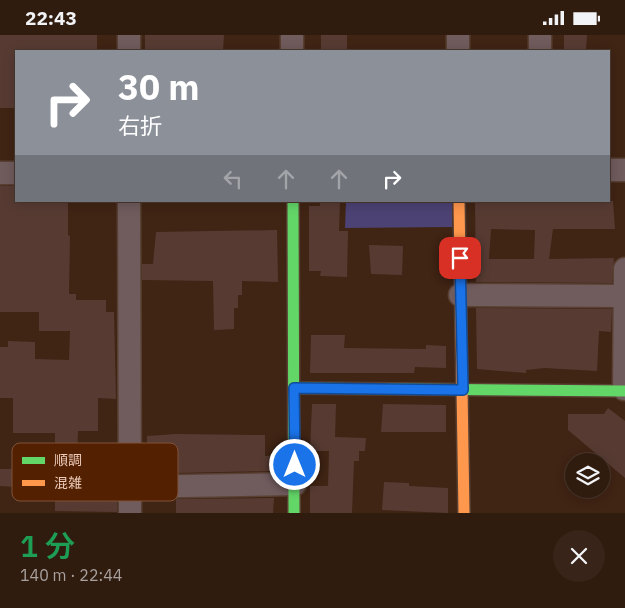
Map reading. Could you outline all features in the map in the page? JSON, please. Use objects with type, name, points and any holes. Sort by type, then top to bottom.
[{"type":"street","points":[[129,35],[129,50]]},
{"type":"street","points":[[292,35],[292,50]]},
{"type":"street","points":[[458,35],[458,50]]},
{"type":"street","points":[[540,35],[540,50]]},
{"type":"street","points":[[610,170],[625,170]]},
{"type":"street","points":[[0,173],[15,173]]},
{"type":"street","points":[[129,202],[130,443]]},
{"type":"street","points":[[293,202],[294,513]]},
{"type":"street","points":[[459,202],[464,513]]},
{"type":"street","points":[[294,388],[625,390],[625,269]]},
{"type":"street","points":[[460,295],[624,296]]},
{"type":"street","points":[[178,486],[295,484]]},
{"type":"shaded area","points":[[346,202],[452,202],[452,227],[345,228]]},
{"type":"building","points":[[0,35],[97,35],[97,50],[15,50],[15,108],[0,108]]},
{"type":"building","points":[[145,35],[224,35],[223,50],[145,50]]},
{"type":"building","points":[[321,35],[347,35],[347,50],[321,50]]},
{"type":"building","points":[[564,35],[587,35],[586,50],[564,50]]},
{"type":"building","points":[[0,186],[15,186],[15,202],[68,202],[68,235],[70,236],[69,294],[76,294],[76,300],[106,300],[106,312],[114,312],[116,399],[98,398],[98,431],[78,431],[78,443],[55,443],[55,433],[13,433],[13,398],[0,398],[0,347],[8,347],[8,341],[35,342],[35,359],[69,360],[70,331],[39,331],[39,312],[0,312]]},
{"type":"building","points":[[613,201],[615,229],[553,229],[549,259],[614,258],[612,283],[476,282],[475,202]],"holes":[[[491,229],[535,230],[534,259],[489,259]]]},
{"type":"building","points":[[320,202],[340,202],[339,231],[348,231],[347,277],[320,276],[321,271],[309,271],[309,206],[320,206]]},
{"type":"building","points":[[277,230],[278,282],[242,281],[242,295],[238,295],[238,308],[234,308],[234,329],[214,330],[213,281],[142,280],[142,264],[153,264],[156,232]]},
{"type":"building","points":[[369,245],[403,246],[402,275],[371,274]]},
{"type":"building","points":[[476,308],[612,309],[611,332],[599,331],[597,371],[545,368],[526,370],[526,373],[477,369]]},
{"type":"building","points":[[311,335],[345,335],[344,348],[426,349],[426,345],[446,346],[446,368],[415,367],[414,373],[310,373]]},
{"type":"building","points":[[312,404],[336,404],[335,437],[366,438],[365,451],[359,451],[359,461],[354,461],[352,513],[310,513],[310,486],[328,486],[329,451],[310,451]]},
{"type":"building","points":[[383,404],[446,405],[446,432],[381,432]]},
{"type":"building","points":[[608,408],[625,421],[625,478],[610,465],[610,453],[595,453],[568,430],[568,414],[604,414]]},
{"type":"building","points":[[176,434],[265,435],[265,456],[274,456],[274,471],[178,473],[178,443],[147,443],[147,436]]},
{"type":"building","points":[[0,469],[12,469],[12,487],[0,486]]},
{"type":"building","points":[[384,482],[409,483],[409,486],[448,488],[448,513],[382,510]]},
{"type":"building","points":[[274,498],[273,513],[176,513],[176,501],[178,499]]},
{"type":"building","points":[[55,501],[117,501],[117,512],[55,511]]},
{"type":"traffic: fast","points":[[293,202],[294,513]]},
{"type":"traffic: fast","points":[[294,388],[625,391]]},
{"type":"traffic: slow","points":[[459,202],[464,513]]},
{"type":"route","points":[[295,465],[294,388],[463,390],[460,258]]}]
